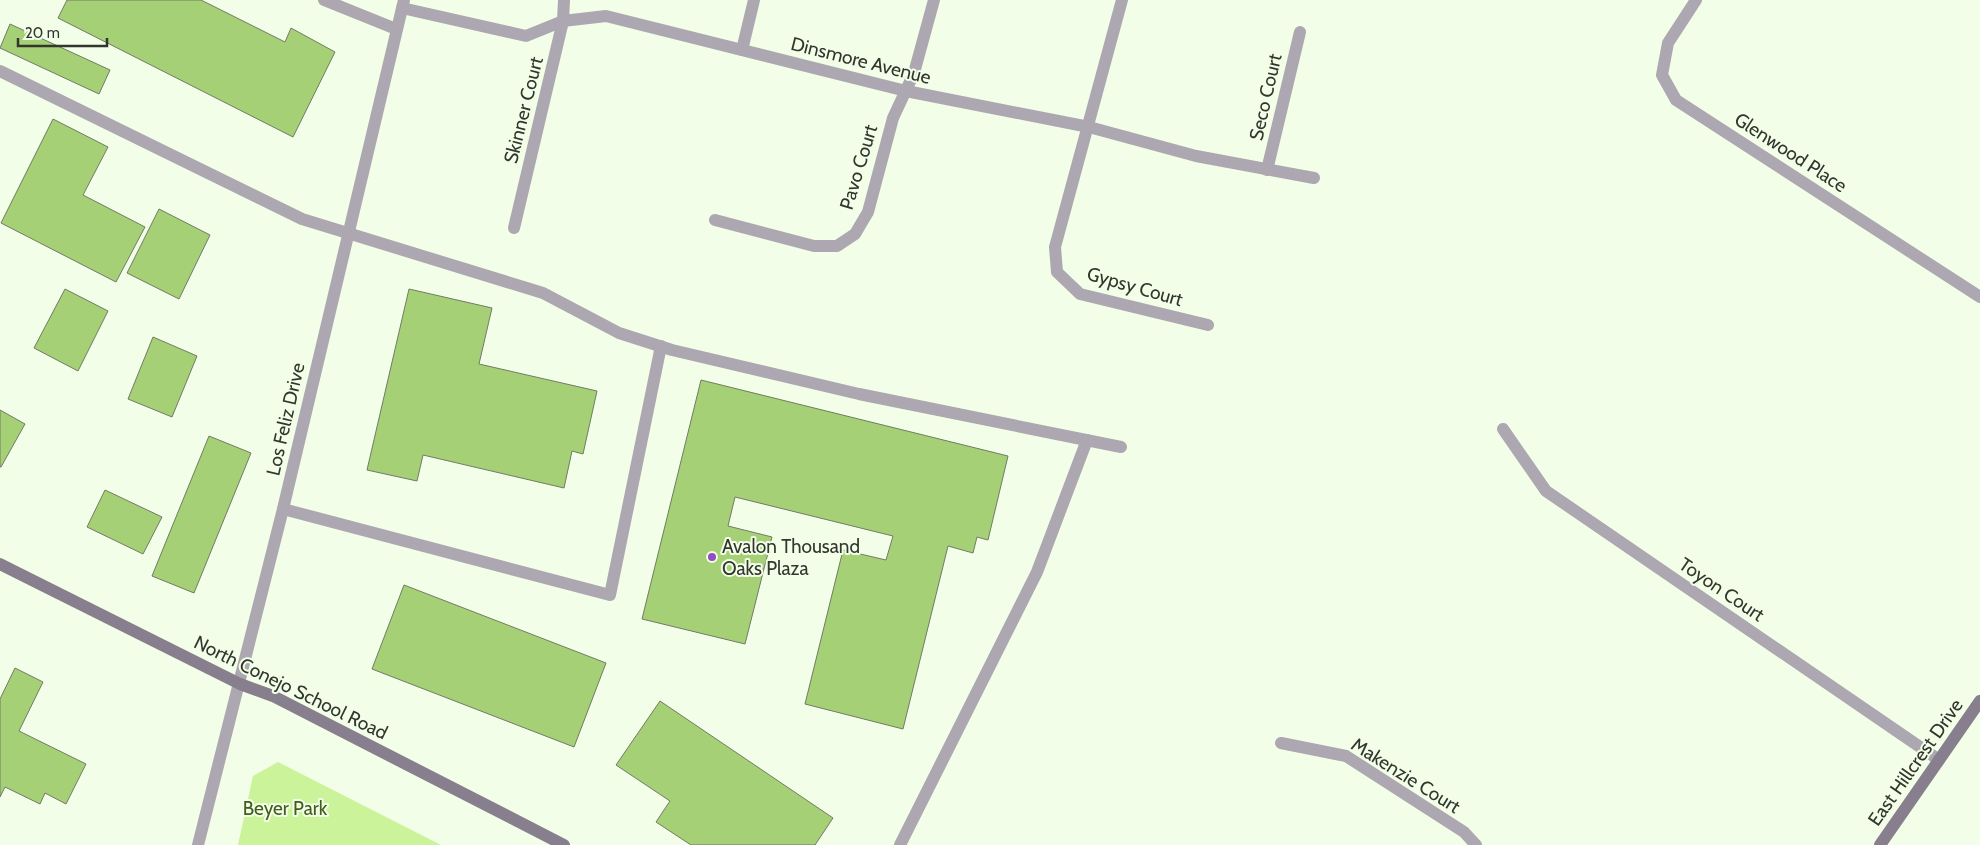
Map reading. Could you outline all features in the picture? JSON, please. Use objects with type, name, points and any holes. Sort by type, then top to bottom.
[{"type":"street","points":[[324,0],[396,29]]},
{"type":"street","name":"Skinner Court","points":[[514,228],[563,21],[564,0]]},
{"type":"street","points":[[742,50],[754,0]]},
{"type":"street","name":"Pavo Court","points":[[715,220],[814,246],[837,246],[855,234],[868,212],[892,118],[914,74],[934,0]]},
{"type":"street","name":"Gypsy Court","points":[[1122,0],[1055,247],[1057,272],[1080,294],[1208,325]]},
{"type":"street","name":"Glenwood Place","points":[[1696,0],[1668,43],[1662,75],[1676,100],[1980,297]]},
{"type":"street","name":"Los Feliz Drive","points":[[198,845],[283,509],[403,4]]},
{"type":"street","name":"Dinsmore Avenue","points":[[403,4],[526,36],[563,21],[606,16],[906,92],[1089,127],[1196,156],[1314,178]]},
{"type":"street","name":"Seco Court","points":[[1267,170],[1300,32]]},
{"type":"street","points":[[0,71],[302,219],[543,293],[619,333],[661,346],[859,394],[1121,447]]},
{"type":"street","points":[[283,509],[610,595],[661,346]]},
{"type":"street","name":"Toyon Court","points":[[1503,429],[1546,491],[1939,760]]},
{"type":"street","points":[[900,845],[1037,572],[1087,440]]},
{"type":"street","name":"North Conejo School Road","points":[[0,564],[240,684],[274,696],[564,845]]},
{"type":"street","name":"East Hillcrest Drive","points":[[1880,845],[1980,701]]},
{"type":"street","name":"Makenzie Court","points":[[1281,743],[1346,756],[1464,832],[1476,845]]},
{"type":"green space","name":"Beyer Park","points":[[278,762],[441,845],[238,845],[253,776]]},
{"type":"building","points":[[67,0],[201,0],[285,42],[291,28],[335,52],[293,137],[58,18]]},
{"type":"building","points":[[10,24],[110,70],[99,94],[0,48]]},
{"type":"building","points":[[53,119],[108,147],[83,195],[145,227],[116,282],[1,223]]},
{"type":"building","points":[[159,209],[210,235],[179,299],[127,273]]},
{"type":"building","points":[[65,289],[108,311],[78,371],[34,348]]},
{"type":"building","points":[[409,289],[492,308],[479,364],[597,391],[583,454],[572,451],[564,488],[423,455],[417,481],[367,470]]},
{"type":"building","points":[[153,337],[197,356],[172,417],[128,399]]},
{"type":"building","name":"Avalon Thousand Oaks Plaza","points":[[701,380],[1008,456],[988,540],[977,537],[973,553],[948,546],[903,729],[805,704],[843,550],[886,560],[893,536],[735,497],[728,526],[772,537],[745,644],[642,619]]},
{"type":"building","points":[[0,410],[25,424],[1,467],[0,467]]},
{"type":"building","points":[[209,436],[251,453],[194,593],[152,576]]},
{"type":"building","points":[[105,490],[162,517],[143,554],[87,527]]},
{"type":"building","points":[[404,585],[606,663],[574,747],[372,669]]},
{"type":"building","points":[[15,668],[43,682],[19,731],[86,764],[66,804],[45,793],[40,804],[5,787],[0,797],[0,699]]},
{"type":"building","points":[[660,701],[833,818],[815,845],[691,845],[656,822],[670,801],[616,765]]},
{"type":"place","name":"Avalon Thousand Oaks Plaza","points":[[712,557]]}]
